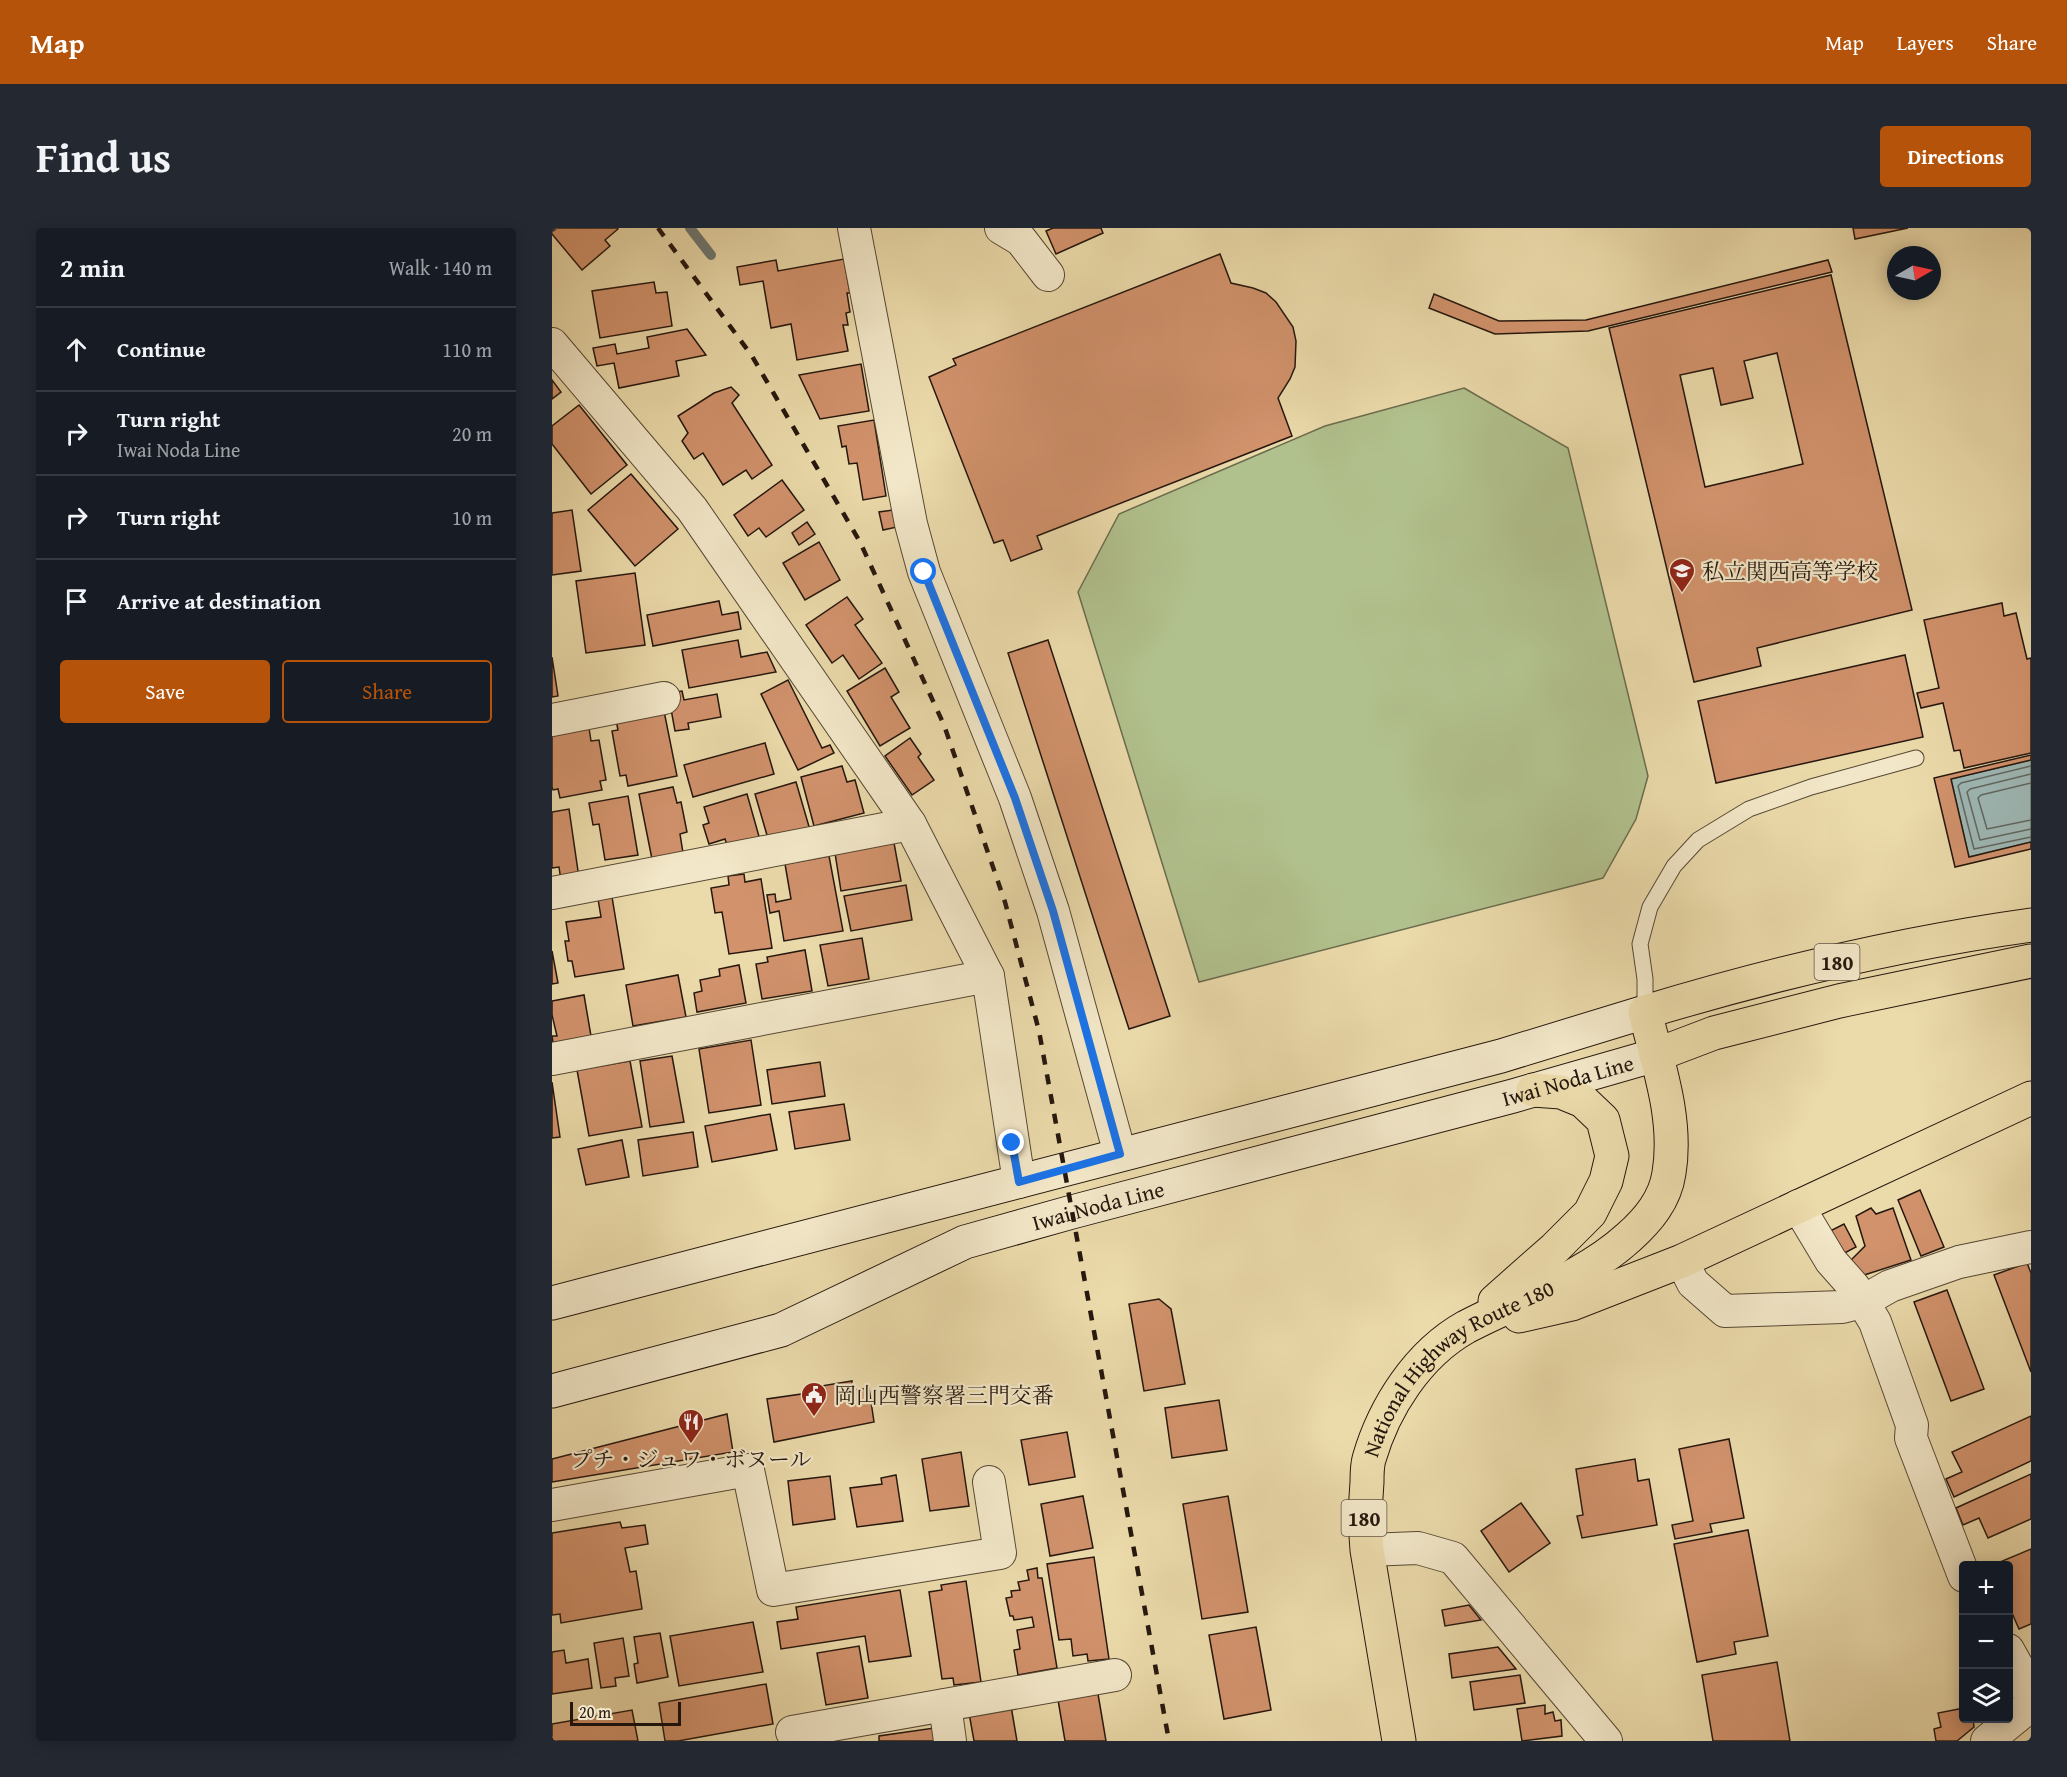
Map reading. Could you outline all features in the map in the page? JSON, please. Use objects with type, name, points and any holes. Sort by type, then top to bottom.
[{"type":"highway","name":"180","points":[[1645,1012],[1706,994],[1905,945],[2031,925]]},
{"type":"highway","name":"180","points":[[1656,1055],[1714,1033],[1839,1000],[2031,961]]},
{"type":"highway","name":"National Highway Route 180","points":[[1399,1741],[1367,1550],[1364,1522],[1368,1461],[1390,1404],[1424,1359],[1464,1328],[1564,1280],[1613,1252],[1644,1223],[1660,1201],[1669,1175],[1672,1146],[1671,1123],[1645,1012]]},
{"type":"highway","points":[[1464,1328],[1555,1248],[1590,1213],[1606,1181],[1612,1156],[1602,1120],[1583,1101],[1561,1092],[1533,1090]]},
{"type":"highway","points":[[1464,1328],[1572,1304],[1682,1261],[2031,1098]]},
{"type":"main road","name":"Iwai Noda Line","points":[[552,1303],[1501,1056],[1645,1012]]},
{"type":"main road","name":"Iwai Noda Line","points":[[552,1391],[781,1330],[965,1242],[1656,1055]]},
{"type":"street","points":[[854,228],[911,524],[924,572],[1015,798],[1053,911],[1120,1154]]},
{"type":"street","points":[[1001,228],[1020,240],[1048,275]]},
{"type":"street","points":[[552,344],[692,509],[910,824],[988,976],[1019,1182]]},
{"type":"street","points":[[552,720],[664,698]]},
{"type":"street","points":[[552,893],[910,824]]},
{"type":"street","points":[[552,1059],[988,976]]},
{"type":"street","points":[[1798,1206],[1831,1261],[1854,1287],[1875,1322],[1912,1425],[1911,1438],[1959,1563]]},
{"type":"street","points":[[1682,1261],[1693,1283],[1725,1311],[1842,1307],[1862,1302],[1890,1286],[1959,1262],[2031,1247]]},
{"type":"street","points":[[552,1505],[748,1470],[772,1590],[1000,1553],[989,1482]]},
{"type":"street","points":[[1367,1550],[1418,1548],[1453,1558],[1606,1741]]},
{"type":"street","points":[[1987,1741],[2031,1703],[2025,1680],[2013,1659]]},
{"type":"street","points":[[792,1732],[1115,1675]]},
{"type":"street","points":[[945,1705],[950,1741]]},
{"type":"lane","points":[[1645,1012],[1645,979],[1641,944],[1650,907],[1674,866],[1698,840],[1749,809],[1810,787],[1916,758]]},
{"type":"green space","points":[[1464,388],[1568,448],[1648,776],[1636,819],[1603,878],[1199,982],[1078,592],[1119,514],[1325,426]]},
{"type":"water","points":[[2031,760],[2031,842],[1969,857],[1951,779]]},
{"type":"building","points":[[557,228],[618,229],[605,240],[610,246],[582,270],[552,234]]},
{"type":"building","points":[[1053,228],[1101,228],[1103,233],[1056,254],[1046,231]]},
{"type":"building","points":[[1853,228],[1908,228],[1855,239]]},
{"type":"building","points":[[1220,254],[1231,283],[1266,293],[1276,302],[1293,327],[1296,341],[1295,367],[1278,398],[1292,436],[1037,536],[1042,549],[1011,561],[1003,540],[994,543],[929,377],[956,365],[953,359]]},
{"type":"building","points":[[844,259],[850,293],[847,293],[850,312],[846,313],[848,325],[843,325],[848,351],[797,360],[791,324],[771,328],[763,281],[740,285],[737,267],[776,260],[778,271]]},
{"type":"building","points":[[1828,260],[1832,272],[1588,331],[1495,334],[1429,308],[1434,294],[1499,321],[1586,320]]},
{"type":"building","points":[[1831,275],[1912,610],[1757,648],[1761,666],[1694,682],[1609,328]],"holes":[[[1777,353],[1803,464],[1705,487],[1680,375],[1713,368],[1721,405],[1753,398],[1744,361]]]},
{"type":"building","points":[[654,282],[656,293],[667,292],[672,326],[600,338],[592,291]]},
{"type":"building","points":[[687,329],[706,355],[676,361],[679,376],[619,388],[614,363],[597,366],[593,348],[615,344],[617,354],[649,348],[647,337]]},
{"type":"building","points":[[861,364],[869,411],[820,419],[799,375]]},
{"type":"building","points":[[552,380],[561,392],[552,399]]},
{"type":"building","points":[[731,387],[739,395],[732,403],[772,465],[752,479],[746,470],[723,485],[703,453],[694,459],[682,441],[688,433],[678,416],[714,393]]},
{"type":"building","points":[[579,405],[627,465],[591,494],[552,444],[552,426]]},
{"type":"building","points":[[874,420],[886,496],[863,500],[857,463],[849,464],[846,446],[842,447],[838,426]]},
{"type":"building","points":[[631,474],[678,529],[635,566],[588,510]]},
{"type":"building","points":[[782,480],[804,510],[766,537],[759,528],[748,536],[734,515]]},
{"type":"building","points":[[572,510],[581,571],[552,575],[552,513]]},
{"type":"building","points":[[893,510],[897,527],[883,530],[879,512]]},
{"type":"building","points":[[807,522],[815,534],[799,545],[792,533]]},
{"type":"building","points":[[819,542],[840,580],[805,600],[783,563]]},
{"type":"building","points":[[635,573],[645,645],[586,653],[576,581]]},
{"type":"building","points":[[847,597],[863,619],[855,625],[882,663],[859,679],[843,655],[832,663],[806,625]]},
{"type":"building","points":[[719,601],[722,615],[738,612],[741,629],[653,646],[647,615]]},
{"type":"building","points":[[2002,603],[2004,616],[2016,613],[2027,659],[2031,658],[2031,753],[1964,768],[1960,750],[1954,751],[1943,703],[1921,708],[1917,693],[1939,688],[1924,620]]},
{"type":"building","points":[[738,640],[741,657],[767,652],[776,672],[689,688],[682,650]]},
{"type":"building","points":[[1048,640],[1170,1016],[1129,1029],[1008,653]]},
{"type":"building","points":[[1905,655],[1923,737],[1716,783],[1698,701]]},
{"type":"building","points":[[552,657],[558,696],[552,697]]},
{"type":"building","points":[[885,668],[899,692],[891,697],[910,728],[880,746],[847,691]]},
{"type":"building","points":[[788,680],[822,748],[830,745],[834,753],[798,770],[761,694]]},
{"type":"building","points":[[682,691],[684,700],[717,694],[721,717],[688,723],[689,729],[675,731],[668,693]]},
{"type":"building","points":[[664,711],[677,776],[628,786],[626,775],[620,776],[612,731],[618,730],[616,720]]},
{"type":"building","points":[[589,728],[591,741],[599,740],[606,780],[600,781],[602,790],[560,798],[558,789],[553,790],[552,787],[552,734]]},
{"type":"building","points":[[910,738],[921,754],[918,757],[934,780],[912,795],[885,756]]},
{"type":"building","points":[[765,743],[774,774],[693,797],[684,765]]},
{"type":"building","points":[[2031,755],[2031,760],[1951,779],[1969,857],[2031,842],[2031,849],[1955,867],[1934,778]]},
{"type":"building","points":[[842,766],[847,782],[855,780],[864,813],[814,826],[801,777]]},
{"type":"building","points":[[796,782],[810,830],[769,842],[755,794]]},
{"type":"building","points":[[673,787],[677,803],[681,802],[687,832],[680,834],[683,853],[652,859],[639,794]]},
{"type":"building","points":[[747,794],[760,840],[749,843],[748,839],[727,845],[725,839],[709,844],[703,825],[709,823],[704,807]]},
{"type":"building","points":[[628,796],[638,855],[605,860],[599,824],[593,825],[589,803]]},
{"type":"building","points":[[569,809],[579,878],[561,881],[559,867],[552,868],[552,812]]},
{"type":"building","points":[[894,843],[901,881],[841,891],[835,853]]},
{"type":"building","points":[[829,856],[843,931],[784,941],[779,911],[770,913],[767,895],[775,894],[776,902],[791,899],[785,864]]},
{"type":"building","points":[[744,874],[745,882],[761,879],[772,948],[729,954],[722,912],[715,913],[711,888],[729,885],[728,876]]},
{"type":"building","points":[[906,885],[912,920],[851,931],[844,896]]},
{"type":"building","points":[[612,897],[624,969],[575,977],[572,961],[568,961],[565,941],[569,941],[566,922],[601,917],[598,899]]},
{"type":"building","points":[[862,938],[869,979],[828,986],[820,945]]},
{"type":"building","points":[[805,950],[812,991],[762,999],[756,964],[768,962],[767,957]]},
{"type":"building","points":[[552,951],[558,983],[552,984]]},
{"type":"building","points":[[739,965],[746,1003],[697,1012],[694,993],[702,991],[700,980],[720,976],[719,969]]},
{"type":"building","points":[[678,975],[686,1017],[633,1026],[626,985]]},
{"type":"building","points":[[584,995],[591,1036],[553,1043],[552,1036],[557,1036],[552,1015],[552,1001]]},
{"type":"building","points":[[751,1040],[761,1105],[709,1113],[699,1049]]},
{"type":"building","points":[[672,1056],[684,1122],[650,1127],[640,1061]]},
{"type":"building","points":[[630,1061],[642,1127],[589,1136],[577,1070]]},
{"type":"building","points":[[820,1062],[825,1096],[772,1104],[767,1070]]},
{"type":"building","points":[[552,1082],[560,1137],[552,1138]]},
{"type":"building","points":[[844,1104],[850,1140],[795,1149],[789,1112]]},
{"type":"building","points":[[770,1114],[777,1150],[712,1162],[705,1126]]},
{"type":"building","points":[[693,1132],[698,1167],[643,1176],[638,1140]]},
{"type":"building","points":[[622,1140],[629,1177],[586,1185],[578,1149]]},
{"type":"building","points":[[1920,1190],[1944,1247],[1921,1256],[1898,1200]]},
{"type":"building","points":[[1871,1208],[1876,1214],[1893,1208],[1911,1260],[1861,1276],[1851,1260],[1865,1246],[1856,1216]]},
{"type":"building","points":[[1844,1224],[1856,1247],[1839,1256],[1828,1232]]},
{"type":"building","points":[[2027,1263],[2031,1273],[2031,1372],[1994,1275]]},
{"type":"building","points":[[1947,1290],[1984,1389],[1951,1401],[1914,1302]]},
{"type":"building","points":[[1159,1299],[1171,1309],[1185,1384],[1144,1391],[1129,1304]]},
{"type":"building","points":[[852,1381],[852,1390],[869,1388],[874,1422],[774,1442],[767,1399],[822,1391],[821,1386]]},
{"type":"building","points":[[1219,1400],[1227,1450],[1172,1458],[1165,1408]]},
{"type":"building","points":[[727,1414],[733,1452],[552,1482],[552,1459]]},
{"type":"building","points":[[2031,1416],[2031,1461],[1954,1497],[1946,1479],[1962,1472],[1952,1452]]},
{"type":"building","points":[[1067,1432],[1075,1477],[1029,1485],[1021,1440]]},
{"type":"building","points":[[1729,1439],[1744,1518],[1710,1524],[1712,1532],[1675,1539],[1672,1525],[1693,1521],[1679,1449]]},
{"type":"building","points":[[961,1452],[969,1506],[930,1511],[922,1459]]},
{"type":"building","points":[[1635,1459],[1638,1481],[1649,1479],[1657,1525],[1582,1538],[1577,1516],[1583,1515],[1576,1469]]},
{"type":"building","points":[[2031,1474],[2031,1519],[1988,1538],[1979,1518],[1963,1525],[1956,1508]]},
{"type":"building","points":[[896,1475],[903,1521],[857,1527],[850,1488],[882,1484],[881,1478]]},
{"type":"building","points":[[830,1476],[835,1519],[793,1525],[788,1481]]},
{"type":"building","points":[[1083,1496],[1093,1548],[1050,1556],[1041,1504]]},
{"type":"building","points":[[1228,1496],[1248,1612],[1202,1619],[1183,1504]]},
{"type":"building","points":[[1521,1503],[1550,1543],[1509,1572],[1481,1531]]},
{"type":"building","points":[[620,1522],[622,1528],[645,1525],[648,1544],[625,1548],[630,1572],[636,1571],[642,1609],[561,1623],[560,1614],[552,1615],[552,1533]]},
{"type":"building","points":[[1748,1530],[1768,1636],[1734,1642],[1736,1654],[1697,1662],[1674,1544]]},
{"type":"building","points":[[2031,1549],[2031,1624],[2019,1629],[2013,1615],[2013,1561],[2002,1561]]},
{"type":"building","points":[[1094,1557],[1109,1659],[1088,1661],[1087,1654],[1073,1656],[1071,1639],[1059,1640],[1047,1564]]},
{"type":"building","points":[[1037,1568],[1038,1578],[1042,1578],[1057,1668],[1018,1675],[1014,1650],[1020,1649],[1017,1630],[1034,1627],[1032,1617],[1014,1620],[1013,1616],[1010,1616],[1006,1598],[1012,1597],[1011,1591],[1020,1590],[1018,1582],[1029,1580],[1027,1570]]},
{"type":"building","points":[[966,1581],[981,1682],[954,1685],[953,1678],[942,1679],[929,1592],[942,1590],[941,1585]]},
{"type":"building","points":[[900,1590],[911,1656],[869,1662],[865,1636],[781,1649],[777,1622],[798,1619],[796,1607]]},
{"type":"building","points":[[1469,1605],[1481,1620],[1445,1626],[1442,1610]]},
{"type":"building","points":[[753,1622],[763,1672],[679,1686],[670,1636]]},
{"type":"building","points":[[1256,1627],[1271,1710],[1224,1719],[1209,1635]]},
{"type":"building","points":[[660,1633],[668,1677],[637,1683],[634,1664],[638,1663],[634,1637]]},
{"type":"building","points":[[623,1638],[629,1676],[615,1678],[616,1686],[601,1688],[594,1643]]},
{"type":"building","points":[[859,1646],[868,1698],[826,1705],[817,1653]]},
{"type":"building","points":[[1498,1647],[1516,1669],[1452,1678],[1449,1654]]},
{"type":"building","points":[[564,1650],[566,1663],[588,1659],[592,1688],[552,1694],[552,1652]]},
{"type":"building","points":[[1777,1662],[1790,1741],[1713,1741],[1702,1675]]},
{"type":"building","points":[[1520,1675],[1525,1703],[1474,1710],[1470,1682]]},
{"type":"building","points":[[766,1684],[773,1724],[678,1741],[665,1741],[659,1703]]},
{"type":"building","points":[[1098,1694],[1106,1741],[1065,1741],[1058,1700]]},
{"type":"building","points":[[1545,1705],[1545,1714],[1553,1712],[1555,1721],[1561,1720],[1562,1736],[1522,1741],[1517,1709]]},
{"type":"building","points":[[1011,1706],[1017,1741],[974,1741],[969,1713]]},
{"type":"building","points":[[1959,1709],[1959,1723],[1974,1723],[1974,1727],[1957,1741],[1936,1741],[1934,1729],[1941,1727],[1938,1713]]},
{"type":"building","points":[[632,1710],[638,1741],[552,1741],[552,1724]]},
{"type":"building","points":[[934,1728],[937,1741],[879,1741],[879,1736]]},
{"type":"waterway","points":[[690,228],[711,255]]},
{"type":"railway","points":[[658,228],[752,356],[860,542],[944,725],[1005,902],[1039,1031],[1169,1741]]},
{"type":"place","name":"私立関西高等学校","points":[[1682,594]]},
{"type":"place","name":"岡山西警察署三門交番","points":[[814,1418]]},
{"type":"place","name":"プチ・ジュワ・ボヌール","points":[[691,1445]]},
{"type":"route","points":[[924,572],[1015,798],[1053,911],[1120,1154],[1019,1182],[1012,1143]]}]
